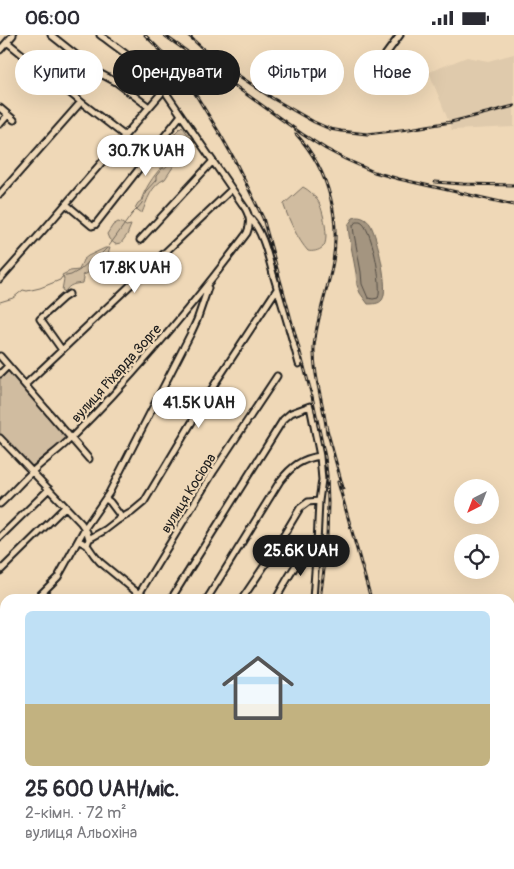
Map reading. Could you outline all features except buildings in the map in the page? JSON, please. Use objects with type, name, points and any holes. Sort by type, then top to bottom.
[{"type":"street","points":[[0,50],[4,42],[13,35]]},
{"type":"street","points":[[51,35],[99,73],[116,82],[149,107]]},
{"type":"street","points":[[100,35],[120,50]]},
{"type":"street","points":[[389,50],[400,35]]},
{"type":"street","points":[[4,42],[125,136]]},
{"type":"street","points":[[1,277],[160,95]]},
{"type":"street","points":[[167,95],[245,208],[249,219],[254,222],[259,232],[280,296],[299,365]]},
{"type":"street","points":[[0,193],[81,102]]},
{"type":"street","points":[[0,108],[14,120]]},
{"type":"street","points":[[0,124],[8,115]]},
{"type":"street","points":[[66,204],[92,226],[95,225],[181,115]]},
{"type":"street","points":[[140,240],[213,161]]},
{"type":"street","points":[[25,385],[232,189]]},
{"type":"street","name":"вулиця Ріхарда Зорге","points":[[0,504],[32,471],[71,439],[151,353],[210,283],[247,233],[249,219]]},
{"type":"street","points":[[41,594],[58,577],[85,529],[106,499],[191,333],[210,283]]},
{"type":"street","points":[[78,541],[88,542],[139,508],[144,502],[216,382],[277,289]]},
{"type":"street","points":[[62,350],[40,319],[69,294]]},
{"type":"street","points":[[0,356],[89,459]]},
{"type":"street","points":[[0,373],[8,366]]},
{"type":"street","name":"вулиця Косіора","points":[[140,594],[214,471],[277,376]]},
{"type":"street","points":[[174,594],[280,424],[291,413],[310,406],[320,456],[322,480],[313,594]]},
{"type":"street","points":[[0,438],[85,529],[89,536],[88,542],[94,555],[100,562],[135,594]]},
{"type":"street","points":[[211,594],[280,481],[296,464],[320,456]]},
{"type":"street","points":[[0,537],[49,489]]},
{"type":"street","points":[[106,499],[122,518]]},
{"type":"street","points":[[245,594],[300,508],[308,502],[319,501]]},
{"type":"street","points":[[0,571],[65,507]]},
{"type":"street","points":[[279,594],[301,559],[313,545],[318,544]]},
{"type":"shaded area","points":[[514,54],[514,127],[452,130],[429,72],[467,57],[488,61]]},
{"type":"shaded area","points":[[182,126],[193,142],[183,152],[165,179],[153,189],[142,213],[135,208],[141,201],[155,175],[161,168],[165,169],[171,162],[166,157],[169,147],[174,140],[175,133]]},
{"type":"shaded area","points":[[303,187],[318,201],[324,217],[325,243],[323,247],[316,251],[308,251],[304,246],[294,230],[284,206]]},
{"type":"shaded area","points":[[118,222],[126,226],[131,225],[121,243],[115,244],[109,239],[107,234],[113,225]]},
{"type":"shaded area","points":[[105,248],[110,248],[108,254],[98,263],[95,262],[89,268],[89,272],[82,275],[84,278],[83,283],[70,286],[65,292],[62,290],[64,279],[62,275],[70,271],[79,270],[83,260]]},
{"type":"shaded area","points":[[8,368],[67,437],[33,469],[0,435],[0,375]]},
{"type":"water","points":[[353,218],[365,219],[370,224],[379,251],[384,275],[384,295],[382,300],[376,303],[368,304],[357,285],[348,225]]},
{"type":"waterway","points":[[0,302],[13,298],[23,290],[40,288],[60,280],[62,277],[80,270],[91,260],[97,258],[109,246],[142,203],[146,191],[156,180],[156,176],[171,158],[178,144],[185,136]]},
{"type":"railway","points":[[145,35],[168,58],[191,87],[233,157],[263,218],[312,396],[325,457],[328,503],[327,536],[321,594]]},
{"type":"railway","points":[[164,35],[302,134],[345,159],[374,172],[399,179],[514,205]]},
{"type":"railway","points":[[188,35],[214,59],[272,98],[330,129],[367,134],[409,129],[451,122],[514,106]]},
{"type":"railway","points":[[296,134],[318,165],[331,199],[334,217],[334,254],[314,347],[315,369],[327,433]]},
{"type":"railway","points":[[435,182],[514,185]]},
{"type":"railway","points":[[326,426],[343,488]]},
{"type":"railway","points":[[338,482],[370,594]]}]
